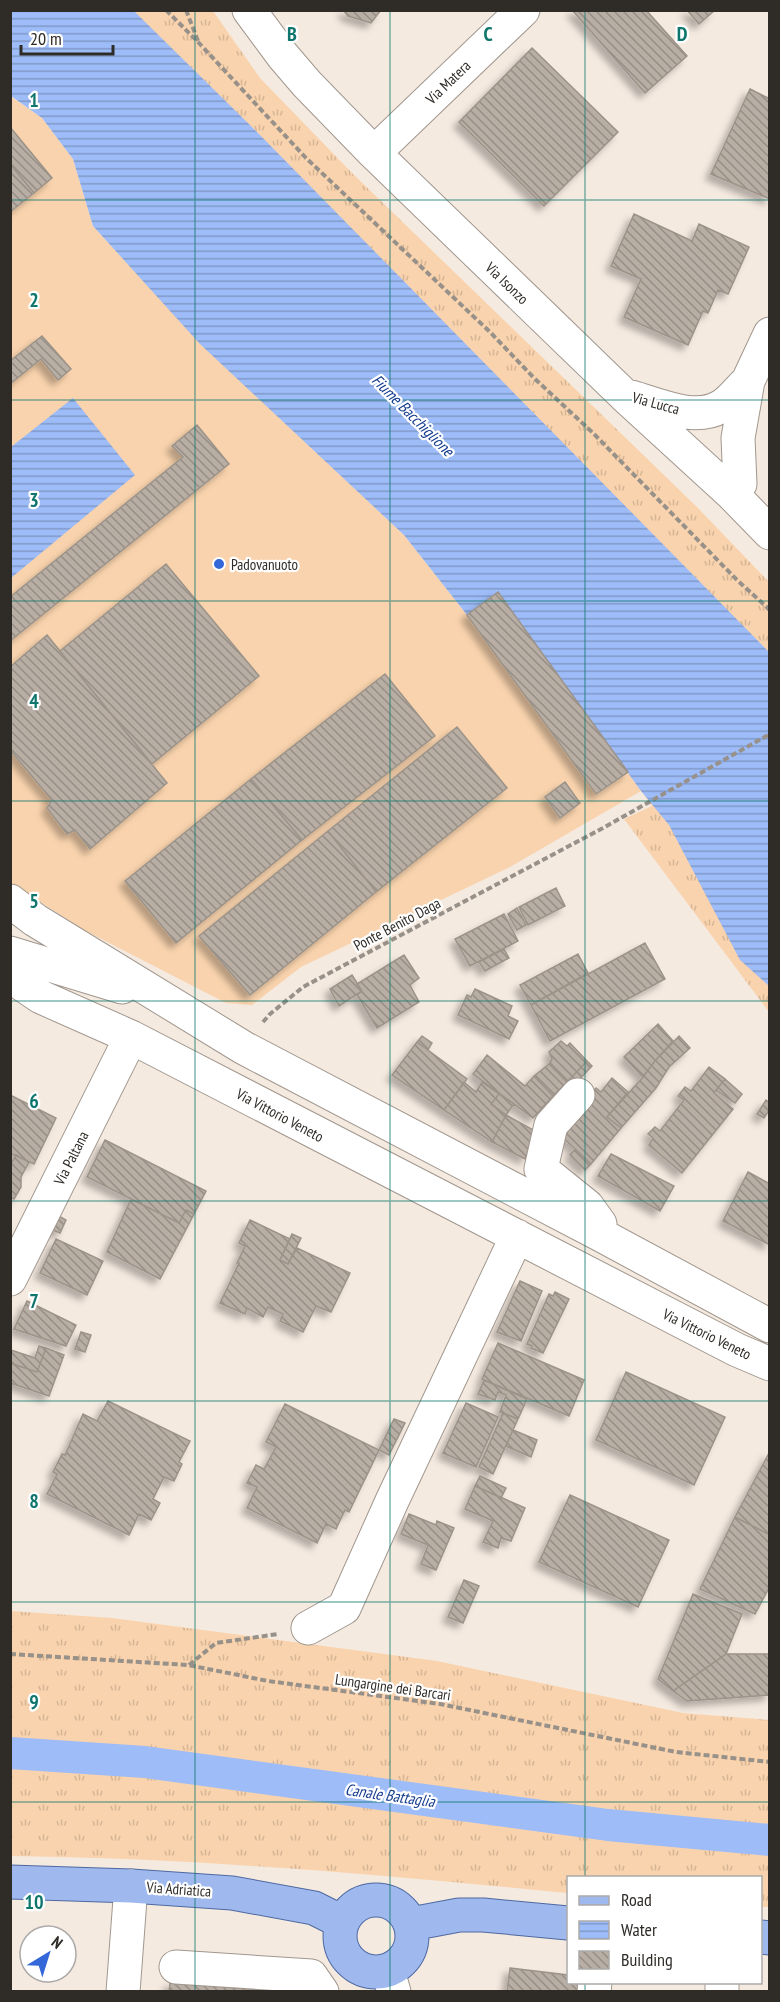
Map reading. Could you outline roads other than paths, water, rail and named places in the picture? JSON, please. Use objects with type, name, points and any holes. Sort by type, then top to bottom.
[{"type":"main road","name":"Via Adriatica","points":[[10,1882],[131,1886],[232,1893],[314,1908],[342,1922]]},
{"type":"main road","points":[[377,1899],[398,1906],[406,1914],[411,1924],[413,1936],[411,1947],[406,1957],[398,1965],[391,1981],[354,1965],[340,1945],[339,1933],[342,1922],[348,1912],[366,1900],[377,1899]]},
{"type":"main road","points":[[411,1924],[459,1915],[567,1923]]},
{"type":"street","name":"Via Matera","points":[[374,153],[523,10]]},
{"type":"street","name":"Via Isonzo","points":[[258,14],[283,56],[374,153],[624,395],[731,493],[770,533]]},
{"type":"street","name":"Via Lucca","points":[[731,493],[740,484],[738,438],[748,381],[770,334]]},
{"type":"street","name":"Via Lucca","points":[[624,395],[683,411],[711,411],[721,407],[748,381]]},
{"type":"street","points":[[10,902],[35,920],[244,1048],[601,1234],[770,1326]]},
{"type":"street","points":[[10,953],[169,1003]]},
{"type":"street","name":"Via Vittorio Veneto","points":[[10,976],[26,994],[131,1037],[737,1350],[770,1364]]},
{"type":"street","name":"Via Paltana","points":[[10,1279],[131,1037]]},
{"type":"street","points":[[578,1095],[551,1125],[541,1169],[587,1206],[600,1223],[601,1234]]},
{"type":"street","points":[[308,1628],[344,1608],[517,1236]]},
{"type":"street","points":[[123,1992],[131,1886]]},
{"type":"street","points":[[176,1967],[311,1976],[322,1992]]},
{"type":"water","name":"Fiume Bacchiglione","points":[[11,11],[134,11],[256,131],[769,652],[769,986],[740,960],[669,825],[641,791],[498,593],[467,615],[404,535],[200,344],[93,226],[73,159],[42,118],[11,96]]},
{"type":"water","points":[[73,398],[135,475],[11,578],[11,447]]},
{"type":"waterway","name":"Canale Battaglia","points":[[10,1753],[145,1762],[608,1825],[770,1840]]},
{"type":"place","name":"Padovanuoto","points":[[219,564]]}]
